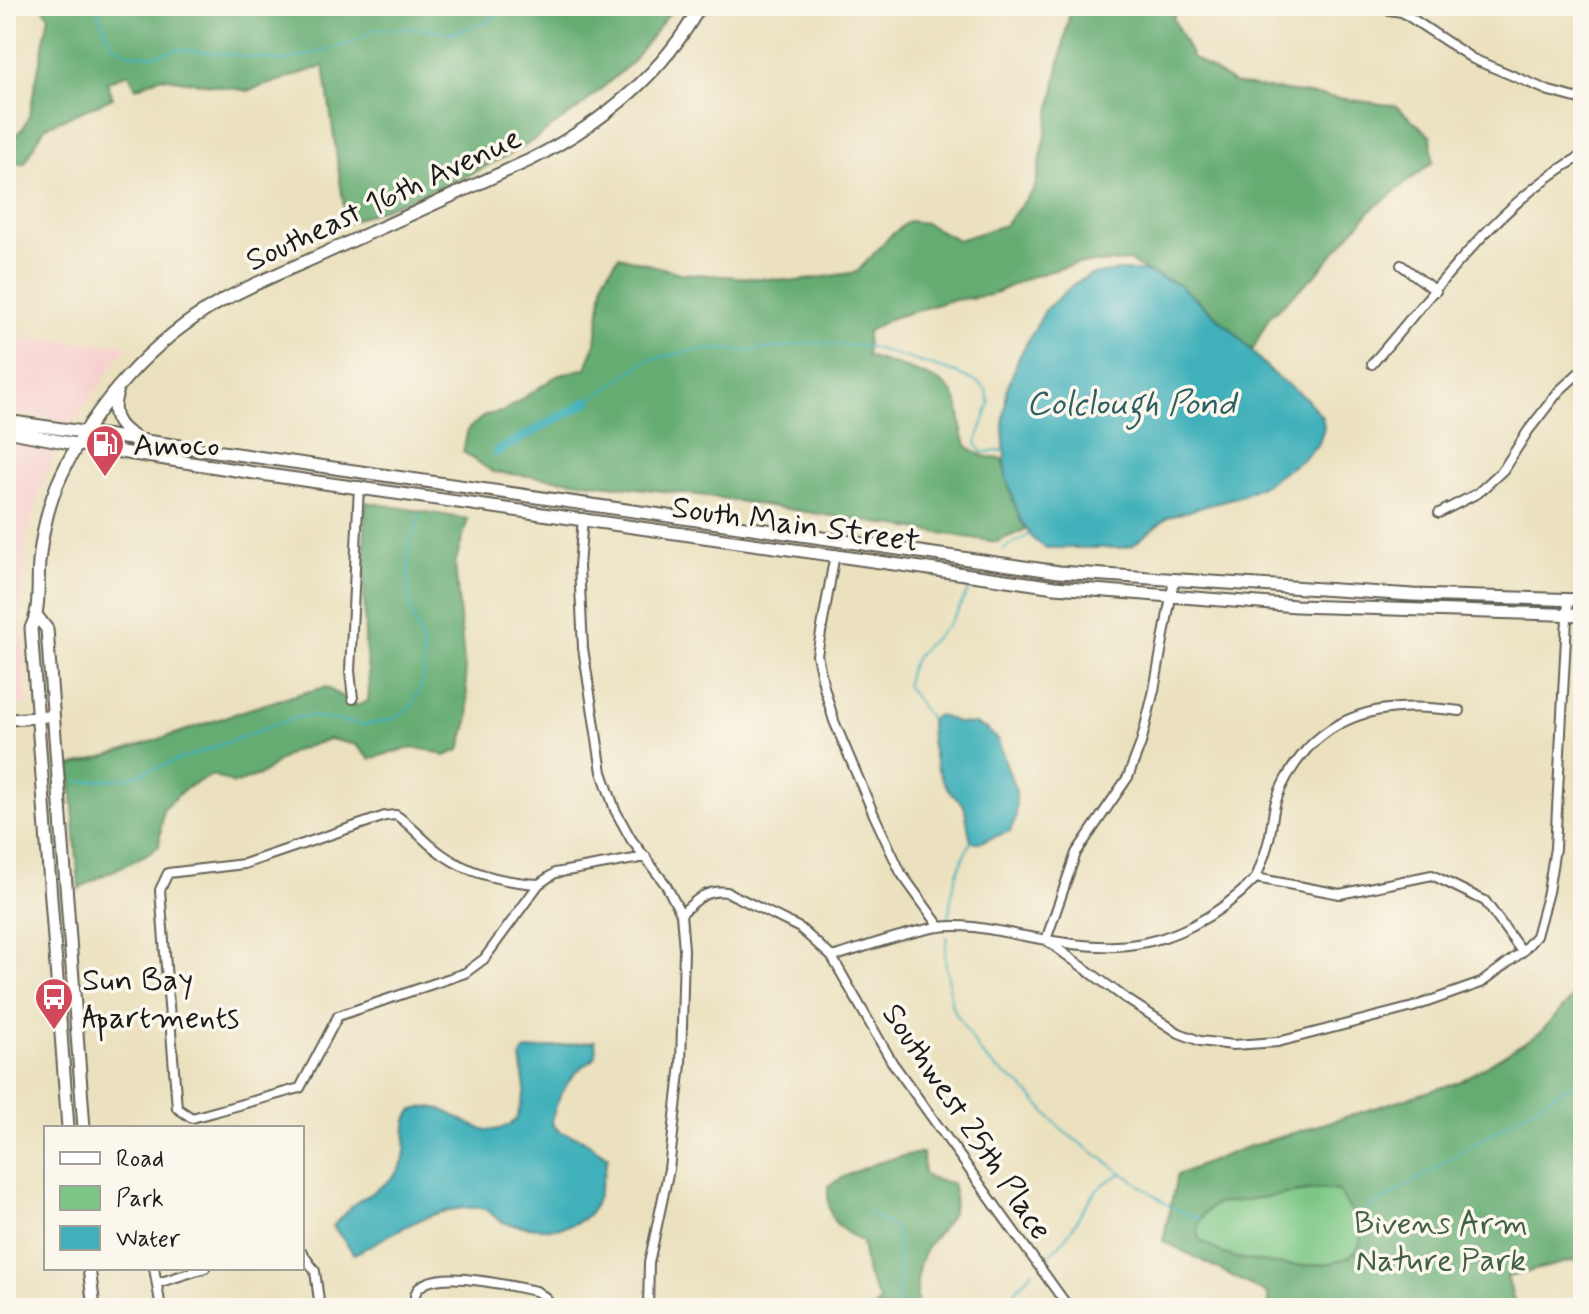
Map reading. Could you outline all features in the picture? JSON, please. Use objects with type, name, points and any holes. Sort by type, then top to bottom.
[{"type":"main road","name":"Southeast 16th Avenue","points":[[68,1126],[31,628],[37,616],[39,559],[48,513],[62,474],[86,433],[119,388],[163,341],[220,302],[573,138],[607,115],[638,85],[671,49],[700,6]]},
{"type":"main road","points":[[119,388],[114,404],[115,418],[124,430],[145,441]]},
{"type":"main road","name":"South Main Street","points":[[6,421],[1059,572],[1413,595],[1583,600]]},
{"type":"main road","name":"South Main Street","points":[[6,431],[261,474],[1055,587],[1296,606],[1583,615]]},
{"type":"main road","points":[[261,474],[266,457]]},
{"type":"main road","points":[[359,486],[362,471]]},
{"type":"main road","points":[[583,518],[587,503]]},
{"type":"main road","points":[[835,554],[839,539]]},
{"type":"main road","points":[[37,616],[47,629],[84,1126]]},
{"type":"main road","points":[[89,1270],[94,1308]]},
{"type":"street","points":[[1364,6],[1402,12],[1473,59],[1549,91],[1583,100]]},
{"type":"street","points":[[1372,364],[1495,223],[1526,193],[1583,155]]},
{"type":"street","points":[[1401,265],[1436,291]]},
{"type":"street","points":[[1439,513],[1478,493],[1503,470],[1559,391],[1583,369]]},
{"type":"street","points":[[353,699],[350,656],[359,486]]},
{"type":"street","points":[[583,518],[579,566],[583,648],[602,772],[615,810],[631,839],[666,885],[681,914],[684,949],[681,1064],[669,1169],[649,1263],[648,1308]]},
{"type":"street","points":[[835,554],[817,655],[824,687],[834,721],[901,873],[940,927]]},
{"type":"street","points":[[1046,940],[1076,853],[1128,777],[1141,743],[1174,580]]},
{"type":"street","points":[[1046,940],[1179,1033],[1200,1041],[1233,1045],[1278,1042],[1413,1007],[1481,983],[1522,952],[1536,936],[1548,892],[1557,822],[1568,599]]},
{"type":"street","points":[[832,957],[940,927],[971,927],[1046,940],[1117,947],[1201,923],[1242,893],[1256,878],[1269,842],[1277,800],[1294,764],[1322,734],[1354,716],[1385,708],[1428,707],[1460,711]]},
{"type":"street","points":[[6,720],[53,716]]},
{"type":"street","points":[[539,884],[507,881],[469,870],[444,856],[396,815],[385,816],[244,864],[168,873],[160,890],[177,1108],[192,1118],[300,1088],[338,1016],[465,973],[484,959],[539,884],[555,873],[646,857]]},
{"type":"street","points":[[1256,878],[1340,894],[1432,875],[1485,901],[1522,952]]},
{"type":"street","name":"Southwest 25th Place","points":[[681,914],[701,896],[714,890],[727,892],[800,928],[832,957],[892,1062],[1069,1308]]},
{"type":"street","points":[[304,1256],[315,1271],[320,1308]]},
{"type":"street","points":[[155,1270],[161,1308]]},
{"type":"street","points":[[158,1283],[199,1270]]},
{"type":"street","points":[[415,1308],[415,1295],[419,1288],[445,1278],[536,1291],[546,1298],[552,1308]]},
{"type":"shaded area","points":[[6,337],[127,345],[74,422],[6,411]]},
{"type":"shaded area","points":[[6,443],[48,450],[54,456],[39,494],[26,542],[20,611],[27,704],[6,706]]},
{"type":"green space","points":[[42,6],[675,6],[631,63],[578,109],[522,148],[463,178],[346,223],[324,66],[248,91],[161,77],[136,88],[129,73],[107,82],[113,98],[45,127],[25,163],[6,165],[6,132],[17,134],[29,116],[49,16]]},
{"type":"green space","points":[[1071,6],[1178,6],[1173,18],[1192,57],[1235,84],[1396,106],[1431,136],[1433,162],[1370,211],[1317,273],[1270,316],[1252,351],[1181,287],[1130,261],[1076,264],[1027,278],[991,295],[948,301],[892,318],[867,332],[867,356],[928,376],[954,395],[965,440],[971,449],[983,456],[1003,459],[1014,504],[1026,529],[997,542],[699,495],[493,472],[463,452],[468,429],[485,415],[502,412],[557,376],[586,368],[596,342],[604,278],[619,256],[680,273],[797,281],[857,272],[891,235],[909,221],[925,223],[958,240],[1005,225],[1035,188]]},
{"type":"green space","points":[[6,290],[14,306],[16,320],[6,349]]},
{"type":"green space","points":[[366,502],[468,519],[455,564],[469,717],[460,750],[445,756],[416,748],[370,759],[356,745],[330,739],[291,752],[262,774],[234,784],[213,775],[187,787],[163,809],[159,846],[79,889],[70,766],[326,687],[357,706],[368,701],[364,588]]},
{"type":"green space","points":[[1583,986],[1583,1258],[1507,1277],[1516,1308],[1269,1308],[1268,1294],[1163,1241],[1177,1175],[1241,1149],[1459,1082],[1540,1033]],"holes":[[[1322,1189],[1338,1191],[1353,1215],[1360,1236],[1353,1253],[1340,1260],[1301,1265],[1240,1259],[1200,1240],[1198,1234],[1201,1218],[1217,1204]]]},
{"type":"green space","points":[[923,1153],[924,1174],[952,1183],[952,1213],[922,1257],[917,1279],[917,1308],[873,1308],[880,1301],[867,1275],[862,1242],[834,1221],[829,1207],[828,1186],[874,1164]]},
{"type":"green space","name":"Bivens Arm Nature Park","points":[[1321,1189],[1338,1190],[1583,1258],[1507,1277],[1516,1308],[1277,1289],[1184,1250],[1207,1209],[1217,1204]]},
{"type":"water","name":"Colclough Pond","points":[[1143,271],[1179,285],[1232,330],[1272,373],[1306,398],[1322,417],[1324,427],[1319,443],[1303,459],[1267,483],[1243,495],[1168,517],[1132,546],[1046,548],[1033,539],[1020,519],[1006,477],[1003,427],[1007,389],[1019,357],[1046,309],[1075,283],[1091,275]]},
{"type":"water","points":[[939,715],[987,729],[998,741],[1016,792],[1016,817],[1010,831],[981,842],[971,842],[964,805],[947,788],[934,755],[930,719]]},
{"type":"water","points":[[595,1041],[595,1056],[566,1085],[552,1123],[561,1132],[584,1140],[608,1156],[595,1204],[588,1214],[568,1226],[542,1228],[502,1222],[480,1208],[463,1208],[414,1222],[354,1254],[333,1226],[352,1206],[395,1175],[405,1154],[406,1124],[412,1111],[427,1107],[440,1109],[475,1127],[488,1130],[501,1128],[516,1120],[525,1091],[521,1056],[524,1051]]},
{"type":"waterway","points":[[95,6],[112,44],[128,53],[151,56],[178,49],[286,61],[351,43],[376,29],[415,28],[454,33],[486,22],[511,6]]},
{"type":"waterway","points":[[589,401],[647,360],[702,349],[752,351],[818,342],[874,348],[979,383],[986,390],[990,403],[976,443],[981,452],[1003,451]]},
{"type":"waterway","points":[[496,452],[589,401]]},
{"type":"waterway","points":[[77,782],[129,778],[294,718],[310,716],[363,725],[393,719],[412,706],[424,679],[423,642],[410,611],[408,575],[410,542],[421,515]]},
{"type":"waterway","points":[[1003,549],[1030,534]]},
{"type":"waterway","points":[[930,719],[906,685],[909,673],[918,655],[955,615],[971,585]]},
{"type":"waterway","points":[[949,919],[956,879],[971,842]]},
{"type":"waterway","points":[[947,937],[945,957],[952,1007],[980,1052],[998,1070],[1021,1085],[1063,1131],[1171,1207],[1200,1219]]},
{"type":"waterway","points":[[1353,1219],[1583,1077]]},
{"type":"waterway","points":[[1043,1261],[1066,1237],[1098,1189],[1123,1173]]},
{"type":"waterway","points":[[868,1212],[896,1229],[900,1275],[897,1308]]},
{"type":"waterway","points":[[1013,1293],[1033,1271]]},
{"type":"place","name":"Amoco","points":[[105,478]]},
{"type":"place","name":"Sun Bay Apartments","points":[[54,1031]]}]
